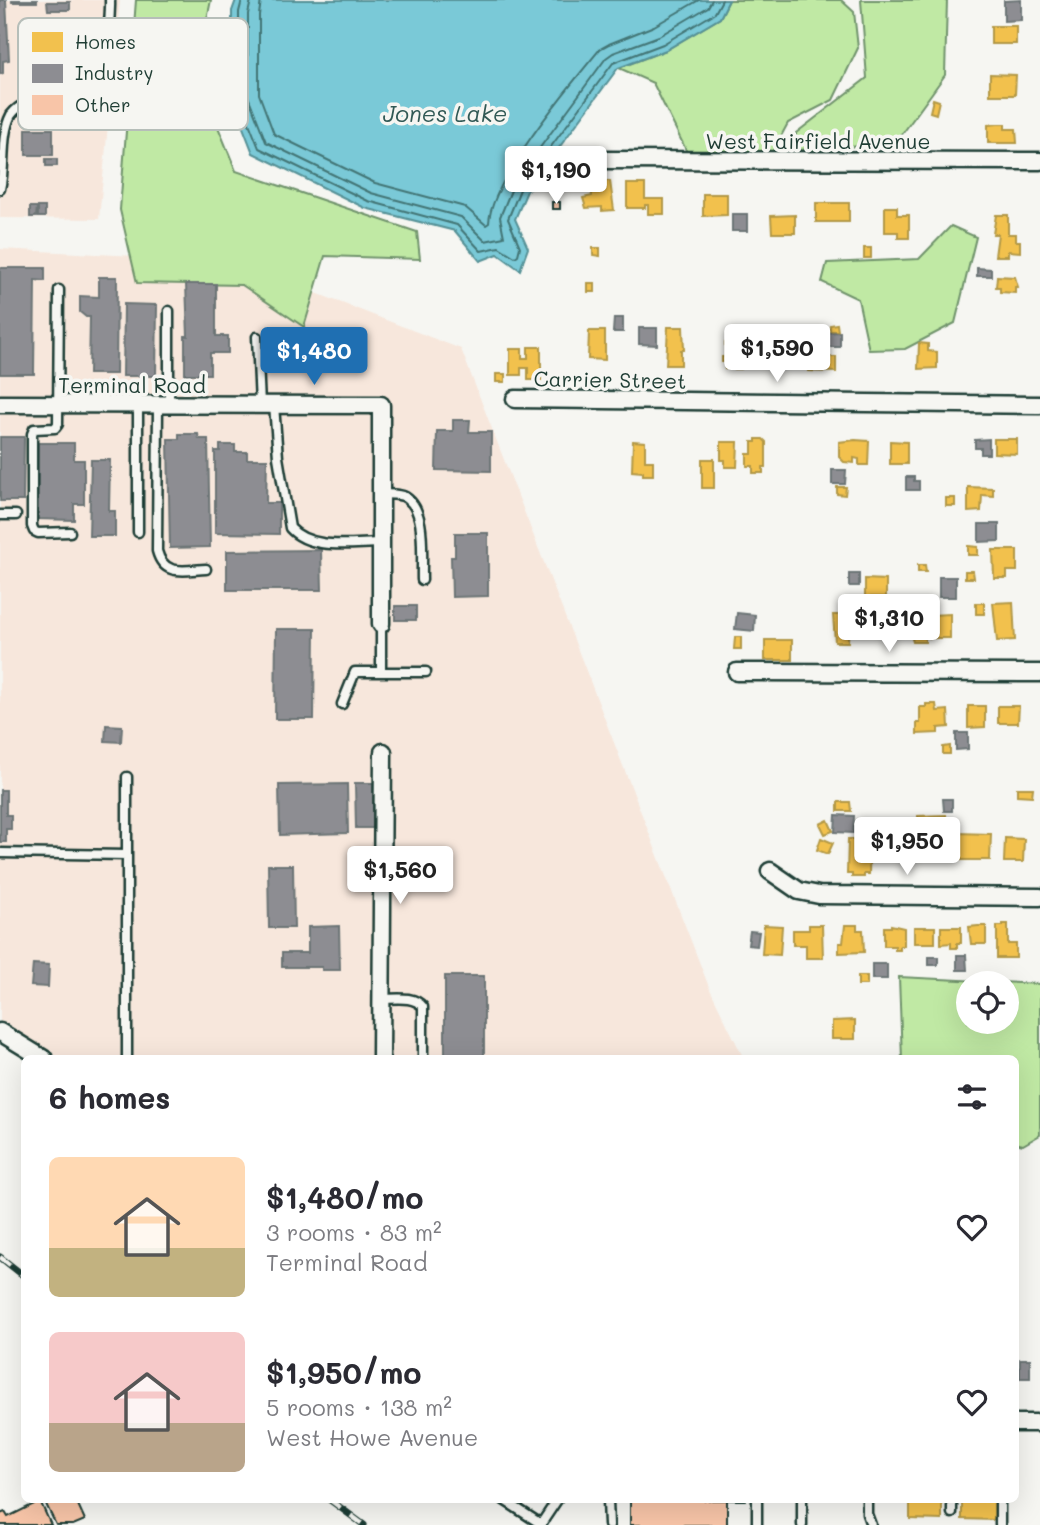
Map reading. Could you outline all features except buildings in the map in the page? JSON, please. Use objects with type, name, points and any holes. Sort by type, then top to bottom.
[{"type":"street","name":"West Fairfield Avenue","points":[[597,160],[1040,161]]},
{"type":"street","name":"Carrier Street","points":[[515,400],[1040,405]]},
{"type":"street","name":"Terminal Road","points":[[0,404],[381,405],[381,624]]},
{"type":"street","points":[[737,672],[1040,673]]},
{"type":"street","points":[[381,1055],[383,752]]},
{"type":"street","points":[[770,871],[799,891],[819,895],[1040,897]]},
{"type":"street","points":[[0,1032],[37,1055]]},
{"type":"street","points":[[1019,1423],[1040,1423]]},
{"type":"lane","points":[[108,18],[110,0]]},
{"type":"lane","points":[[0,189],[2,136],[6,123],[18,107]]},
{"type":"lane","points":[[59,290],[58,424],[55,428],[34,429],[32,434],[32,526],[38,533],[70,532]]},
{"type":"lane","points":[[169,311],[157,551],[160,562],[171,570],[206,569]]},
{"type":"lane","points":[[257,337],[289,528],[297,536],[311,542],[381,543]]},
{"type":"lane","points":[[138,405],[138,532]]},
{"type":"lane","points":[[381,494],[407,498],[416,510],[421,523],[422,580]]},
{"type":"lane","points":[[0,515],[16,515]]},
{"type":"lane","points":[[381,624],[381,672]]},
{"type":"lane","points":[[342,704],[355,672],[426,672]]},
{"type":"lane","points":[[127,777],[127,1055]]},
{"type":"lane","points":[[0,853],[127,855]]},
{"type":"lane","points":[[381,999],[412,1000],[423,1007],[423,1055]]},
{"type":"lane","points":[[509,1503],[541,1524],[555,1503]]},
{"type":"lane","points":[[608,1503],[609,1525]]},
{"type":"lane","points":[[757,1503],[757,1525]]},
{"type":"lane","points":[[802,1503],[802,1525]]},
{"type":"lane","points":[[867,1503],[871,1525]]},
{"type":"lane","points":[[952,1503],[952,1513]]},
{"type":"lane","points":[[1000,1503],[1000,1525]]},
{"type":"shaded area","points":[[0,0],[120,0],[118,18],[18,18],[18,130],[108,130],[99,219],[0,218]]},
{"type":"shaded area","points":[[0,249],[233,261],[461,349],[709,987],[742,1055],[37,1055],[0,1032]]},
{"type":"green space","points":[[136,0],[211,0],[207,18],[135,18]]},
{"type":"green space","points":[[729,0],[841,0],[854,12],[858,48],[833,100],[788,123],[772,153],[687,152],[653,83],[619,68],[666,50],[720,18]]},
{"type":"green space","points":[[861,0],[947,0],[945,75],[895,144],[796,150],[796,133],[867,78]]},
{"type":"green space","points":[[126,130],[219,130],[236,171],[417,232],[420,259],[325,256],[304,327],[242,285],[137,283],[120,210]]},
{"type":"green space","points":[[951,226],[976,237],[955,323],[905,349],[869,350],[858,299],[822,282],[827,263],[919,259]]},
{"type":"green space","points":[[899,977],[956,980],[956,1034],[1019,1034],[1019,983],[1040,984],[1040,1135],[1023,1145],[1019,1144],[1019,1055],[902,1055]]},
{"type":"water","name":"Jones Lake","points":[[236,0],[729,0],[720,18],[666,50],[618,68],[527,191],[515,219],[528,248],[520,270],[498,254],[480,261],[455,231],[365,208],[253,153],[244,130],[248,130],[248,18],[232,18]]},
{"type":"railway","points":[[0,1257],[21,1274]]},
{"type":"railway","points":[[334,1503],[364,1525]]}]
